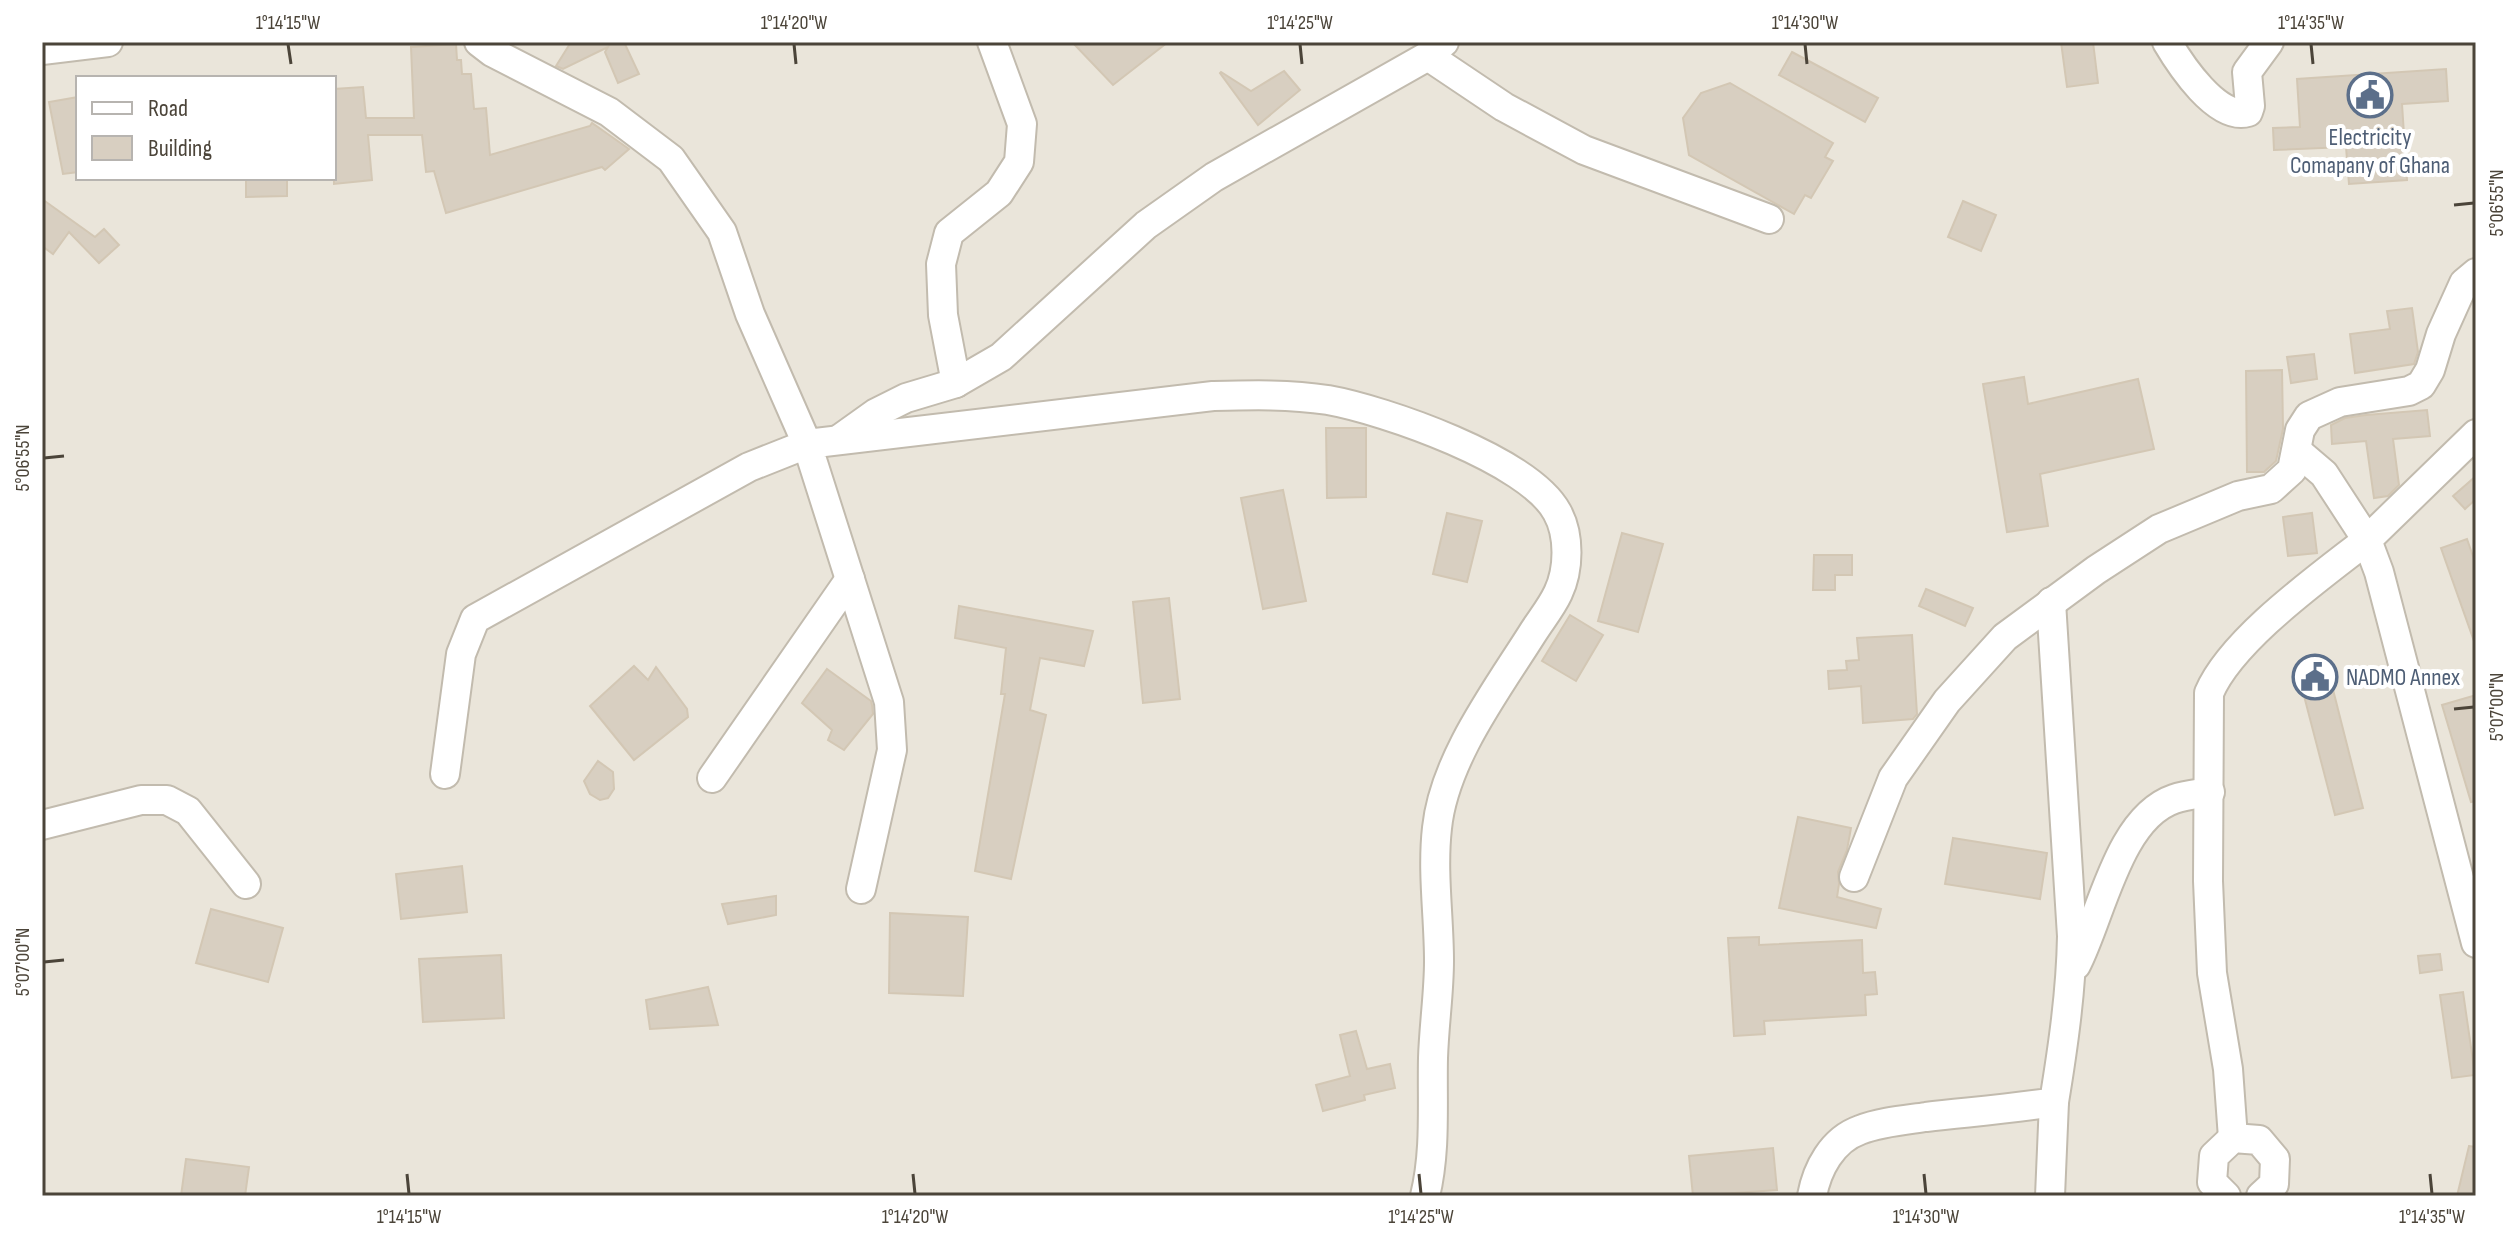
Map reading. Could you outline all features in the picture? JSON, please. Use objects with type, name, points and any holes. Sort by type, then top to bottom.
[{"type":"street","points":[[42,50],[108,42]]},
{"type":"street","points":[[479,42],[492,52],[609,112],[671,159],[722,232],[750,314],[807,444],[889,702],[892,750],[861,889]]},
{"type":"street","points":[[956,383],[943,315],[941,264],[949,233],[999,193],[1019,162],[1022,124],[992,42]]},
{"type":"street","points":[[2167,42],[2185,72],[2210,97],[2243,114],[2248,112],[2250,106],[2247,72],[2269,42]]},
{"type":"street","points":[[839,439],[876,413],[906,398],[956,383],[1001,357],[1146,225],[1214,177],[1436,49],[1504,107],[1584,150],[1769,219]]},
{"type":"street","points":[[1854,877],[1893,778],[1947,701],[2005,637],[2159,529],[2238,496],[2271,489],[2292,470],[2300,430],[2309,416],[2340,402],[2409,391],[2421,385],[2430,370],[2441,334],[2464,283],[2476,273]]},
{"type":"street","points":[[445,774],[461,654],[475,619],[749,467],[807,444],[1213,396],[1280,394],[1330,401],[1393,418],[1471,447],[1531,482],[1557,512],[1568,559],[1558,592],[1464,744],[1445,792],[1437,827],[1439,961],[1431,1171],[1425,1196]]},
{"type":"street","points":[[2233,1138],[2228,1069],[2212,973],[2208,881],[2209,693],[2226,663],[2283,607],[2367,540],[2476,434]]},
{"type":"street","points":[[2297,451],[2324,474],[2367,540],[2379,572],[2476,943]]},
{"type":"street","points":[[712,778],[850,579]]},
{"type":"street","points":[[2050,1196],[2054,1102],[2072,973],[2051,602]]},
{"type":"street","points":[[2072,973],[2085,947],[2113,869],[2139,826],[2149,814],[2172,800],[2210,792]]},
{"type":"street","points":[[42,825],[141,800],[167,800],[188,811],[246,884]]},
{"type":"street","points":[[1812,1196],[1816,1176],[1834,1147],[1858,1130],[1900,1121],[2009,1110],[2054,1102]]},
{"type":"street","points":[[2226,1196],[2212,1182],[2214,1156],[2233,1138],[2259,1140],[2275,1159],[2274,1184],[2261,1196]]},
{"type":"shaded area","points":[[42,42],[2476,42],[2476,1196],[42,1196]]},
{"type":"building","points":[[571,42],[624,42],[639,74],[618,83],[605,52],[608,47],[563,69],[556,66]]},
{"type":"building","points":[[1072,42],[1168,42],[1113,85]]},
{"type":"building","points":[[2061,42],[2093,42],[2098,83],[2067,87]]},
{"type":"building","points":[[456,44],[462,74],[471,74],[474,109],[486,108],[490,155],[592,123],[629,149],[605,170],[602,167],[446,213],[434,171],[426,172],[422,135],[368,135],[372,180],[334,184],[336,89],[363,87],[366,118],[414,118],[411,47]]},
{"type":"building","points":[[1792,52],[1878,98],[1865,122],[1779,75]]},
{"type":"building","points":[[2446,69],[2448,101],[2402,104],[2407,180],[2349,184],[2346,147],[2274,150],[2273,128],[2300,127],[2297,79]]},
{"type":"building","points":[[1284,71],[1300,90],[1258,125],[1220,73],[1251,91]]},
{"type":"building","points":[[1730,83],[1833,143],[1825,157],[1833,161],[1811,198],[1805,195],[1794,214],[1689,155],[1683,118],[1701,93]]},
{"type":"building","points":[[76,97],[76,172],[63,174],[49,102]]},
{"type":"building","points":[[246,180],[287,180],[287,196],[246,197]]},
{"type":"building","points":[[42,199],[95,237],[104,229],[119,245],[99,263],[69,232],[53,254],[42,246]]},
{"type":"building","points":[[1963,201],[1996,215],[1981,251],[1948,237]]},
{"type":"building","points":[[2412,308],[2418,352],[2414,364],[2355,373],[2350,334],[2390,329],[2387,311]]},
{"type":"building","points":[[2314,354],[2317,379],[2291,383],[2287,357]]},
{"type":"building","points":[[2282,370],[2283,429],[2276,461],[2264,472],[2247,472],[2246,371]]},
{"type":"building","points":[[2024,377],[2028,404],[2138,379],[2154,449],[2040,474],[2048,526],[2007,532],[1983,384]]},
{"type":"building","points":[[2427,410],[2430,436],[2393,439],[2399,485],[2388,496],[2374,498],[2366,441],[2332,444],[2331,425],[2345,418]]},
{"type":"building","points":[[1326,428],[1366,428],[1366,497],[1327,498]]},
{"type":"building","points":[[2476,476],[2476,499],[2465,509],[2453,496]]},
{"type":"building","points":[[1283,490],[1306,601],[1263,609],[1241,498]]},
{"type":"building","points":[[1447,513],[1482,521],[1467,582],[1433,574]]},
{"type":"building","points":[[2312,513],[2317,553],[2288,556],[2283,517]]},
{"type":"building","points":[[1622,533],[1663,544],[1638,632],[1598,621]]},
{"type":"building","points":[[2467,539],[2476,565],[2474,641],[2441,548]]},
{"type":"building","points":[[1814,555],[1852,555],[1852,575],[1835,575],[1835,590],[1813,590]]},
{"type":"building","points":[[1926,589],[1973,608],[1965,626],[1919,606]]},
{"type":"building","points":[[1169,598],[1180,699],[1143,703],[1133,602]]},
{"type":"building","points":[[959,606],[1093,631],[1084,666],[1040,658],[1030,710],[1046,715],[1011,879],[975,871],[1005,694],[1001,694],[1006,648],[955,638]]},
{"type":"building","points":[[1570,615],[1603,635],[1576,681],[1542,661]]},
{"type":"building","points":[[1912,635],[1917,714],[1913,719],[1863,723],[1861,686],[1829,689],[1828,671],[1847,670],[1846,661],[1859,660],[1857,638]]},
{"type":"building","points":[[2325,658],[2363,808],[2335,815],[2296,665]]},
{"type":"building","points":[[634,666],[648,680],[656,667],[687,709],[688,717],[634,760],[590,706]]},
{"type":"building","points":[[827,669],[871,701],[872,705],[873,714],[844,750],[828,740],[832,730],[802,703]]},
{"type":"building","points":[[2476,695],[2476,801],[2471,802],[2442,705]]},
{"type":"building","points":[[598,761],[613,772],[614,789],[608,798],[600,800],[590,794],[584,781]]},
{"type":"building","points":[[1798,817],[1851,828],[1838,872],[1837,897],[1881,909],[1876,928],[1779,908]]},
{"type":"building","points":[[1953,838],[2047,853],[2040,899],[1945,884]]},
{"type":"building","points":[[462,866],[467,912],[401,919],[396,874]]},
{"type":"building","points":[[776,896],[776,915],[728,924],[722,904]]},
{"type":"building","points":[[211,909],[283,928],[268,982],[196,963]]},
{"type":"building","points":[[890,913],[968,917],[963,996],[889,993]]},
{"type":"building","points":[[1759,937],[1759,945],[1862,940],[1863,973],[1875,972],[1877,994],[1865,995],[1866,1015],[1764,1021],[1765,1034],[1734,1036],[1728,938]]},
{"type":"building","points":[[2440,954],[2442,970],[2420,973],[2418,956]]},
{"type":"building","points":[[501,955],[504,1018],[423,1022],[419,959]]},
{"type":"building","points":[[708,987],[718,1025],[650,1029],[646,1000]]},
{"type":"building","points":[[2463,992],[2475,1075],[2452,1078],[2440,995]]},
{"type":"building","points":[[1356,1031],[1367,1069],[1390,1064],[1395,1088],[1364,1095],[1365,1100],[1323,1111],[1316,1085],[1350,1076],[1340,1035]]},
{"type":"building","points":[[2469,1146],[2476,1147],[2476,1196],[2457,1196]]},
{"type":"building","points":[[1773,1148],[1777,1190],[1693,1196],[1689,1156]]},
{"type":"building","points":[[186,1159],[249,1167],[245,1196],[181,1196]]},
{"type":"place","name":"Electricity Comapany of Ghana","points":[[2370,95]]},
{"type":"place","name":"NADMO Annex","points":[[2315,677]]}]
